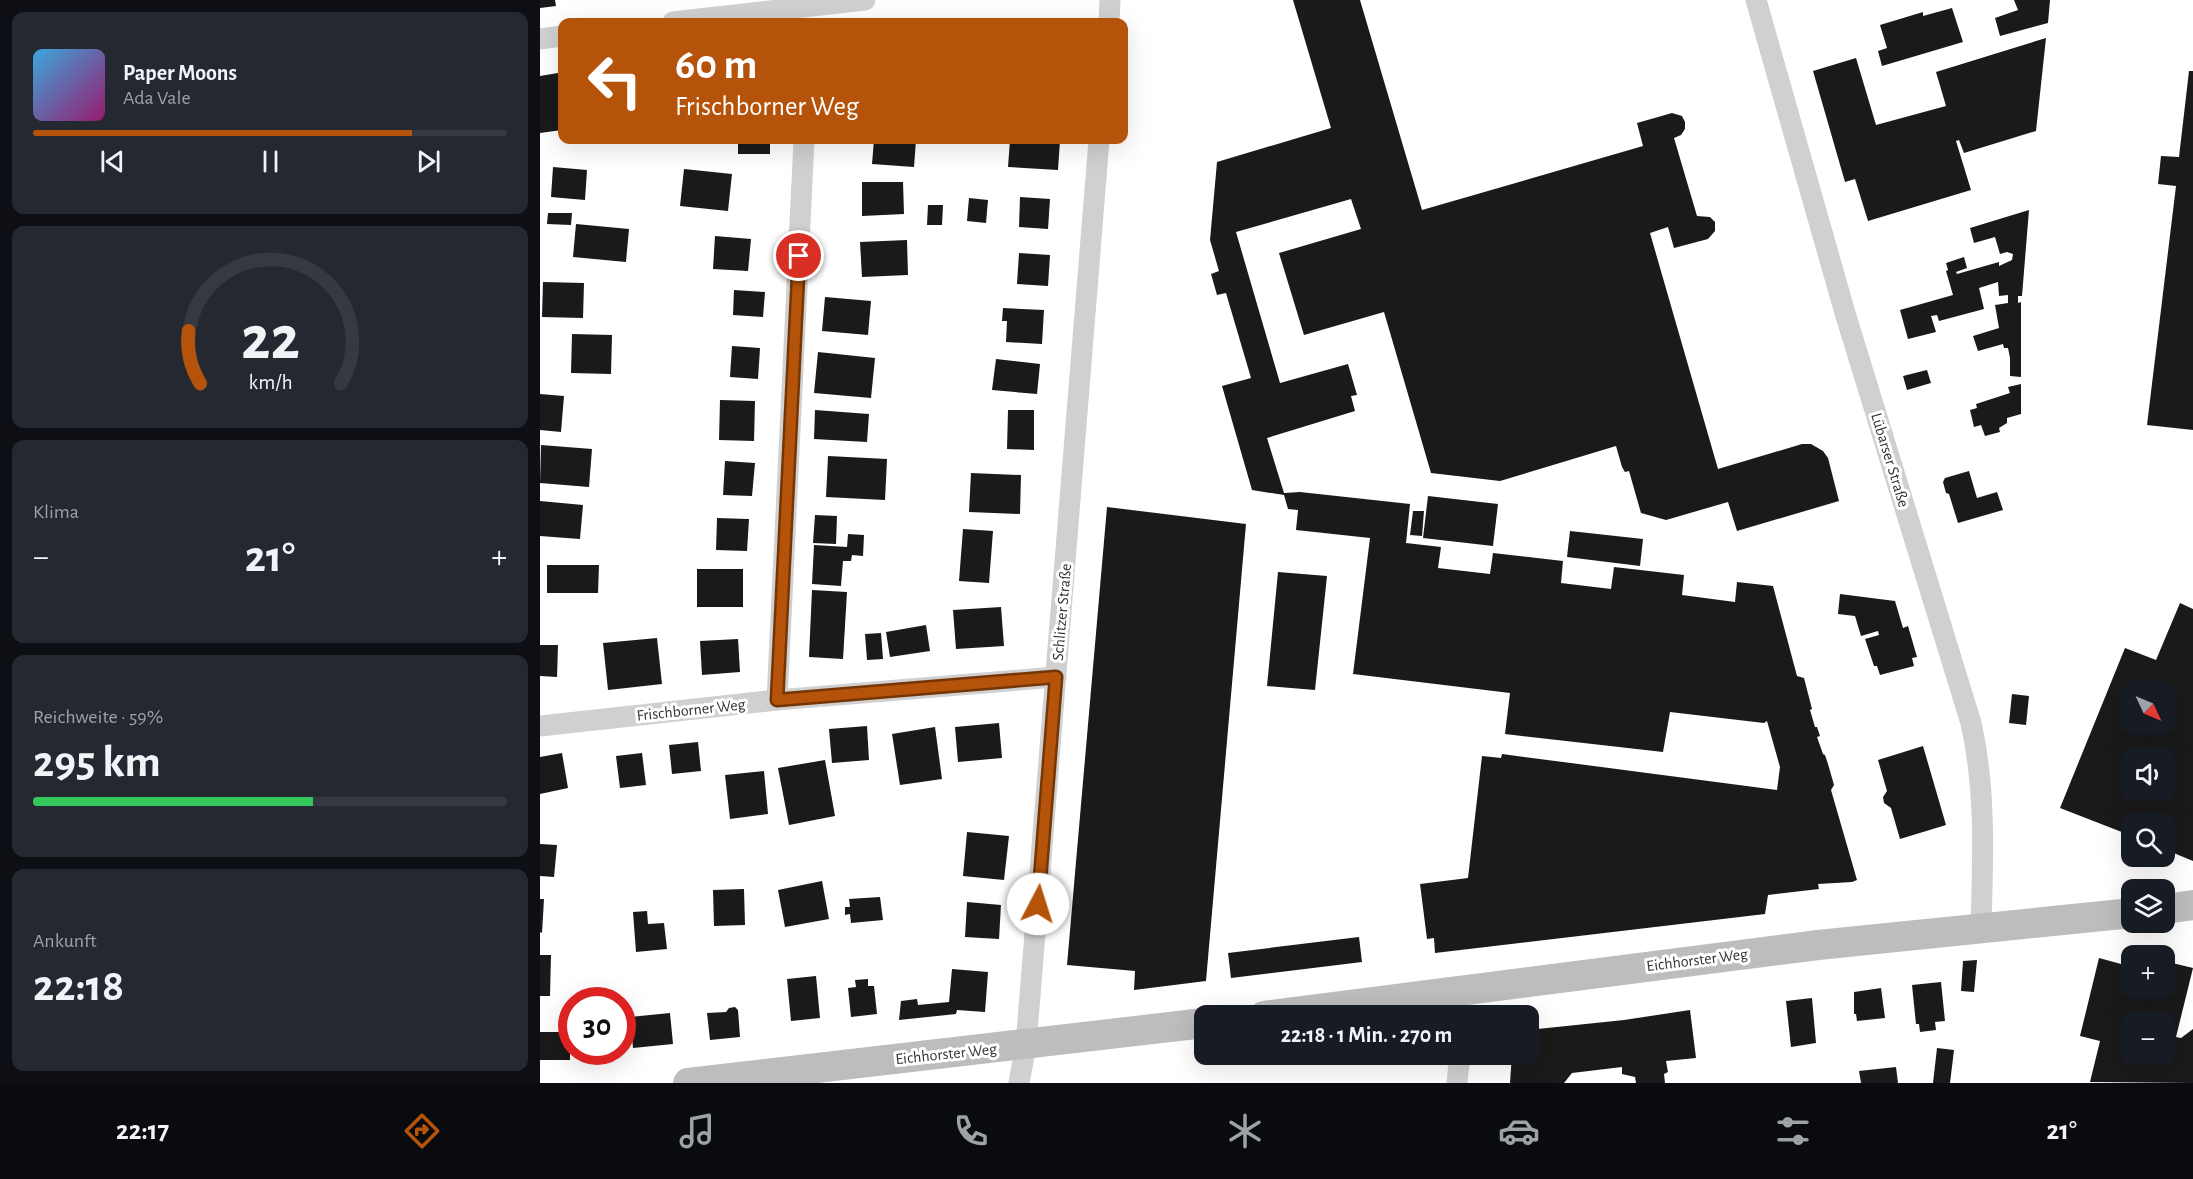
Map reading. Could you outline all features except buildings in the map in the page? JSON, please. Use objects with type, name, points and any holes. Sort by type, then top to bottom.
[{"type":"main road","points":[[2175,908],[2193,906]]},
{"type":"main road","name":"Eichhorster Weg","points":[[1430,1005],[1460,1003],[1818,945],[2121,914]]},
{"type":"main road","name":"Eichhorster Weg","points":[[688,1083],[735,1081],[1194,1024]]},
{"type":"street","points":[[742,18],[810,14],[865,0]]},
{"type":"street","points":[[1108,18],[1110,0]]},
{"type":"street","name":"Lübarser Straße","points":[[1756,0],[1845,314],[1971,723],[1981,781],[1983,832],[1981,927]]},
{"type":"street","points":[[540,39],[558,37]]},
{"type":"street","points":[[777,700],[804,144]]},
{"type":"street","name":"Schlitzer Straße","points":[[1019,1083],[1026,1045],[1099,144]]},
{"type":"street","name":"Frischborner Weg","points":[[540,726],[777,700],[1056,677]]},
{"type":"street","points":[[1458,1083],[1459,1065]]},
{"type":"route","points":[[799,256],[777,700],[1056,677],[1038,904]]}]
